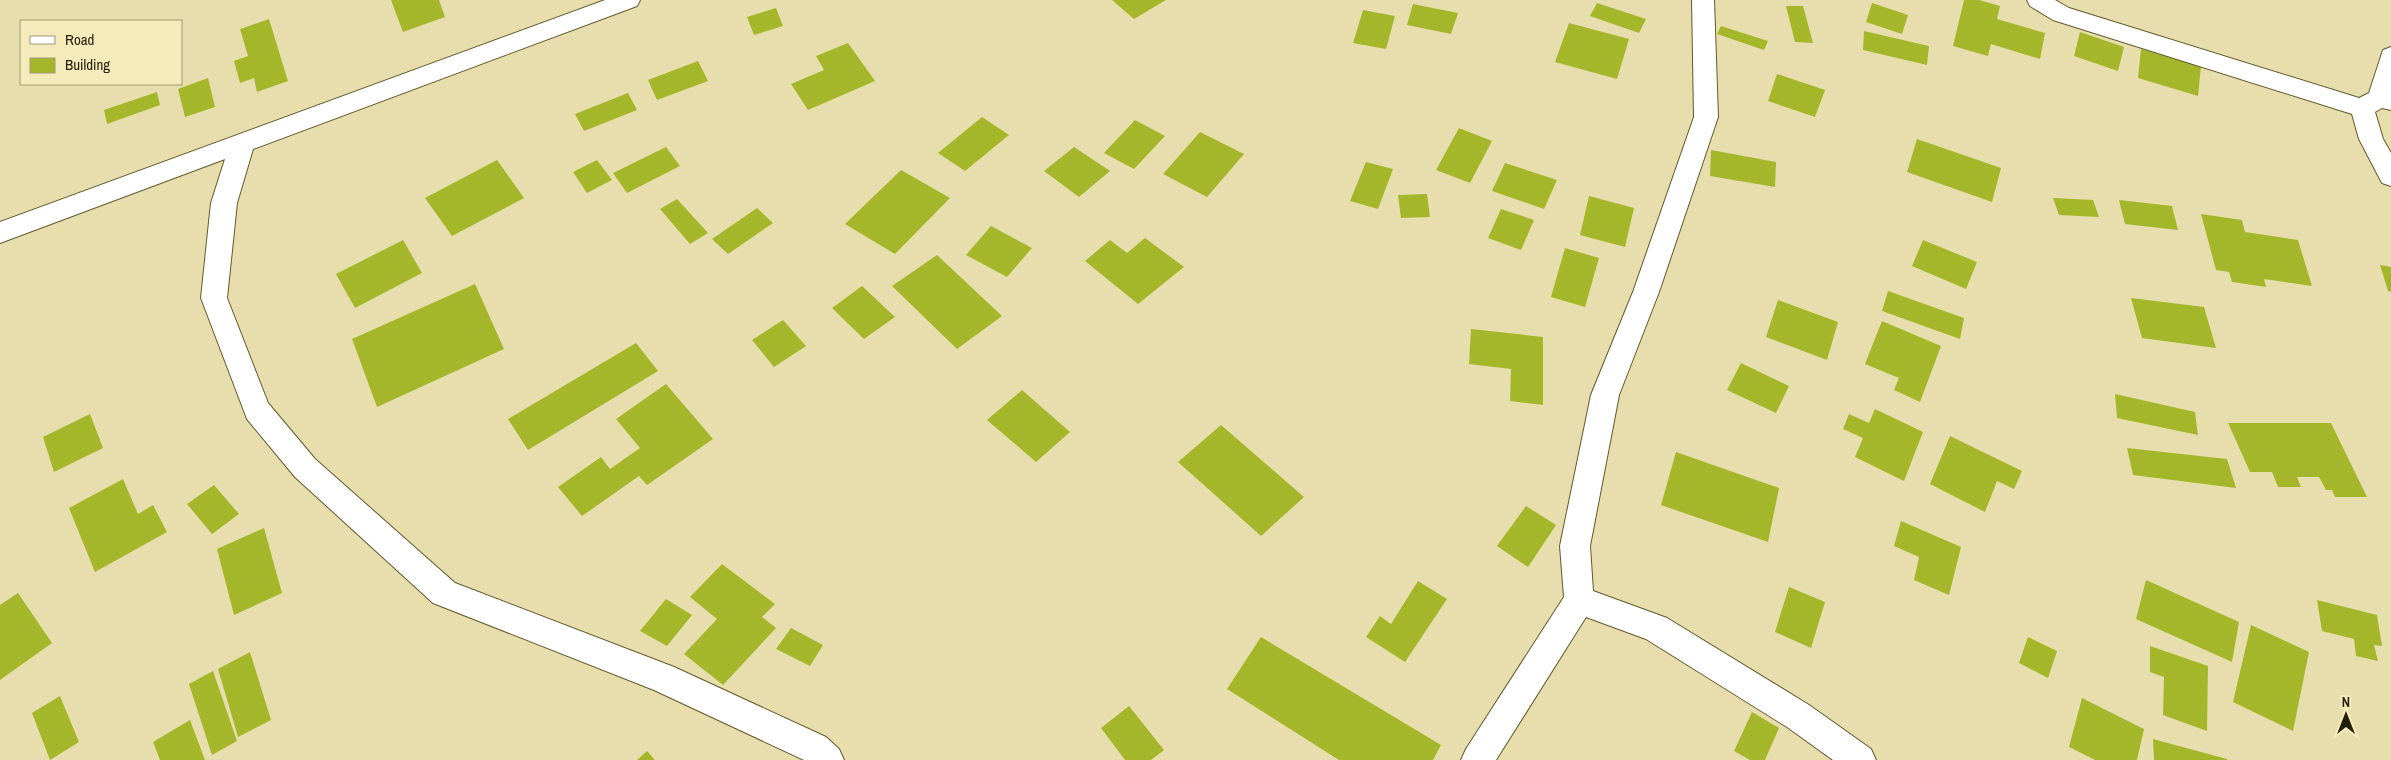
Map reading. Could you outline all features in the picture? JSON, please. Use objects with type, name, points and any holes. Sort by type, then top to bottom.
[{"type":"street","points":[[0,233],[629,0]]},
{"type":"street","points":[[1477,760],[1579,600],[1575,546],[1605,395],[1646,292],[1706,117],[1703,0]]},
{"type":"street","points":[[2038,0],[2061,14],[2377,102]]},
{"type":"street","points":[[2391,56],[2377,102],[2371,139],[2391,176]]},
{"type":"street","points":[[243,143],[224,203],[214,298],[257,410],[305,468],[444,593],[662,678],[815,748],[828,760]]},
{"type":"street","points":[[1579,600],[1656,628],[1798,716],[1860,760]]},
{"type":"building","points":[[391,0],[439,0],[445,17],[403,32]]},
{"type":"building","points":[[1112,0],[1166,0],[1134,19]]},
{"type":"building","points":[[1964,0],[1979,0],[2000,6],[1997,19],[2045,33],[2040,59],[1991,44],[1988,56],[1953,46]]},
{"type":"building","points":[[1597,3],[1646,19],[1639,33],[1590,16]]},
{"type":"building","points":[[1872,3],[1908,15],[1902,34],[1866,22]]},
{"type":"building","points":[[1413,4],[1458,13],[1451,34],[1407,25]]},
{"type":"building","points":[[1786,6],[1803,6],[1813,43],[1795,42]]},
{"type":"building","points":[[776,8],[783,26],[754,35],[747,17]]},
{"type":"building","points":[[1363,10],[1395,16],[1386,49],[1353,43]]},
{"type":"building","points":[[269,19],[288,81],[257,92],[254,78],[240,83],[234,61],[248,56],[240,29]]},
{"type":"building","points":[[1569,23],[1629,39],[1617,79],[1555,62]]},
{"type":"building","points":[[1721,26],[1768,41],[1764,50],[1717,34]]},
{"type":"building","points":[[1864,31],[1929,46],[1927,65],[1863,50]]},
{"type":"building","points":[[2080,32],[2124,47],[2118,71],[2074,56]]},
{"type":"building","points":[[848,43],[875,81],[808,110],[791,84],[824,70],[816,56]]},
{"type":"building","points":[[2141,49],[2201,66],[2198,96],[2138,78]]},
{"type":"building","points":[[698,61],[708,81],[657,100],[648,80]]},
{"type":"building","points":[[1777,74],[1825,90],[1815,117],[1768,101]]},
{"type":"building","points":[[208,78],[215,107],[185,117],[178,89]]},
{"type":"building","points":[[157,92],[160,105],[107,124],[104,110]]},
{"type":"building","points":[[628,93],[637,110],[584,131],[575,114]]},
{"type":"building","points":[[982,117],[1009,135],[965,171],[938,153]]},
{"type":"building","points":[[1135,120],[1165,136],[1134,169],[1104,153]]},
{"type":"building","points":[[1459,128],[1492,141],[1470,183],[1436,170]]},
{"type":"building","points":[[1200,132],[1244,154],[1207,197],[1163,174]]},
{"type":"building","points":[[1917,139],[2001,168],[1992,202],[1907,172]]},
{"type":"building","points":[[666,147],[680,166],[627,193],[613,173]]},
{"type":"building","points":[[1074,147],[1110,171],[1079,197],[1044,171]]},
{"type":"building","points":[[1711,150],[1776,162],[1775,187],[1710,176]]},
{"type":"building","points":[[497,160],[524,198],[452,236],[425,198]]},
{"type":"building","points":[[597,160],[612,180],[587,193],[573,172]]},
{"type":"building","points":[[1366,162],[1393,169],[1378,209],[1350,201]]},
{"type":"building","points":[[1505,163],[1557,180],[1544,209],[1492,191]]},
{"type":"building","points":[[901,170],[950,198],[895,254],[845,224]]},
{"type":"building","points":[[1427,194],[1430,217],[1401,218],[1398,195]]},
{"type":"building","points":[[1589,196],[1634,208],[1625,247],[1580,235]]},
{"type":"building","points":[[2053,198],[2093,200],[2099,217],[2059,215]]},
{"type":"building","points":[[677,199],[708,233],[690,244],[660,209]]},
{"type":"building","points":[[2119,200],[2172,206],[2178,230],[2125,224]]},
{"type":"building","points":[[757,208],[773,223],[728,254],[712,239]]},
{"type":"building","points":[[1501,209],[1534,220],[1521,250],[1488,238]]},
{"type":"building","points":[[2201,214],[2242,220],[2245,232],[2298,240],[2312,286],[2264,279],[2266,287],[2232,282],[2229,272],[2216,270]]},
{"type":"building","points":[[991,226],[1032,248],[1007,277],[966,255]]},
{"type":"building","points":[[1145,238],[1184,267],[1138,304],[1085,261],[1110,240],[1127,253]]},
{"type":"building","points":[[403,240],[422,273],[355,308],[336,274]]},
{"type":"building","points":[[1923,240],[1977,262],[1966,289],[1912,266]]},
{"type":"building","points":[[1565,248],[1599,258],[1585,307],[1551,297]]},
{"type":"building","points":[[937,255],[1002,316],[957,349],[892,286]]},
{"type":"building","points":[[2380,265],[2391,267],[2391,292],[2388,291]]},
{"type":"building","points":[[475,284],[504,349],[377,407],[352,339]]},
{"type":"building","points":[[862,286],[895,317],[864,339],[832,308]]},
{"type":"building","points":[[1888,291],[1964,318],[1960,339],[1882,311]]},
{"type":"building","points":[[2131,298],[2204,307],[2216,348],[2142,338]]},
{"type":"building","points":[[1778,300],[1838,322],[1827,360],[1766,337]]},
{"type":"building","points":[[783,320],[806,346],[774,367],[752,340]]},
{"type":"building","points":[[1882,321],[1941,346],[1920,402],[1894,390],[1899,378],[1865,364]]},
{"type":"building","points":[[1471,329],[1543,337],[1543,405],[1510,401],[1511,369],[1469,364]]},
{"type":"building","points":[[636,343],[658,371],[528,450],[508,419]]},
{"type":"building","points":[[1741,363],[1789,386],[1776,413],[1727,390]]},
{"type":"building","points":[[666,384],[713,439],[647,485],[639,476],[582,516],[558,487],[601,457],[610,469],[640,448],[616,419]]},
{"type":"building","points":[[1022,390],[1070,432],[1036,462],[987,420]]},
{"type":"building","points":[[2115,394],[2195,412],[2198,435],[2117,418]]},
{"type":"building","points":[[1875,409],[1923,432],[1904,481],[1855,457],[1863,438],[1843,429],[1849,414],[1869,423]]},
{"type":"building","points":[[90,414],[103,448],[54,472],[43,437]]},
{"type":"building","points":[[2228,423],[2331,423],[2367,497],[2335,497],[2332,490],[2326,490],[2319,477],[2297,477],[2301,487],[2278,487],[2272,472],[2250,472]]},
{"type":"building","points":[[1221,425],[1304,497],[1261,536],[1178,462]]},
{"type":"building","points":[[1950,436],[2022,471],[2014,489],[1997,481],[1985,512],[1930,484]]},
{"type":"building","points":[[2127,448],[2227,459],[2236,488],[2133,475]]},
{"type":"building","points":[[1676,452],[1779,488],[1768,542],[1661,505]]},
{"type":"building","points":[[123,479],[138,514],[153,505],[167,532],[95,572],[69,508]]},
{"type":"building","points":[[214,485],[239,514],[212,534],[187,504]]},
{"type":"building","points":[[1526,506],[1556,525],[1528,567],[1497,546]]},
{"type":"building","points":[[1901,521],[1961,547],[1949,595],[1914,580],[1919,557],[1894,546]]},
{"type":"building","points":[[264,528],[282,593],[234,615],[217,549]]},
{"type":"building","points":[[722,564],[775,604],[762,617],[776,628],[723,685],[684,654],[717,619],[690,597]]},
{"type":"building","points":[[2146,580],[2239,622],[2232,662],[2136,619]]},
{"type":"building","points":[[1418,581],[1447,599],[1405,662],[1366,637],[1380,616],[1391,624]]},
{"type":"building","points":[[1789,587],[1825,602],[1811,648],[1775,632]]},
{"type":"building","points":[[18,593],[52,643],[0,680],[0,605]]},
{"type":"building","points":[[666,599],[692,615],[667,646],[640,631]]},
{"type":"building","points":[[2317,600],[2377,615],[2382,646],[2374,645],[2378,661],[2356,656],[2354,639],[2322,631]]},
{"type":"building","points":[[2251,625],[2309,652],[2293,731],[2233,702]]},
{"type":"building","points":[[791,628],[823,645],[810,666],[776,649]]},
{"type":"building","points":[[1261,637],[1441,745],[1433,760],[1339,760],[1227,689]]},
{"type":"building","points":[[2028,637],[2057,651],[2048,678],[2019,663]]},
{"type":"building","points":[[2150,646],[2208,666],[2207,731],[2163,715],[2164,677],[2150,672]]},
{"type":"building","points":[[250,652],[271,720],[238,737],[218,669]]},
{"type":"building","points":[[213,671],[237,741],[212,755],[189,684]]},
{"type":"building","points":[[60,696],[79,742],[50,760],[32,713]]},
{"type":"building","points":[[2082,698],[2144,729],[2137,760],[2095,760],[2069,747]]},
{"type":"building","points":[[1129,706],[1164,750],[1151,760],[1125,760],[1101,728]]},
{"type":"building","points":[[1752,712],[1779,728],[1765,760],[1750,760],[1734,751]]},
{"type":"building","points":[[190,720],[205,760],[160,760],[153,742]]},
{"type":"building","points":[[2153,739],[2227,759],[2227,760],[2154,760]]},
{"type":"building","points":[[647,751],[655,760],[637,760]]}]
